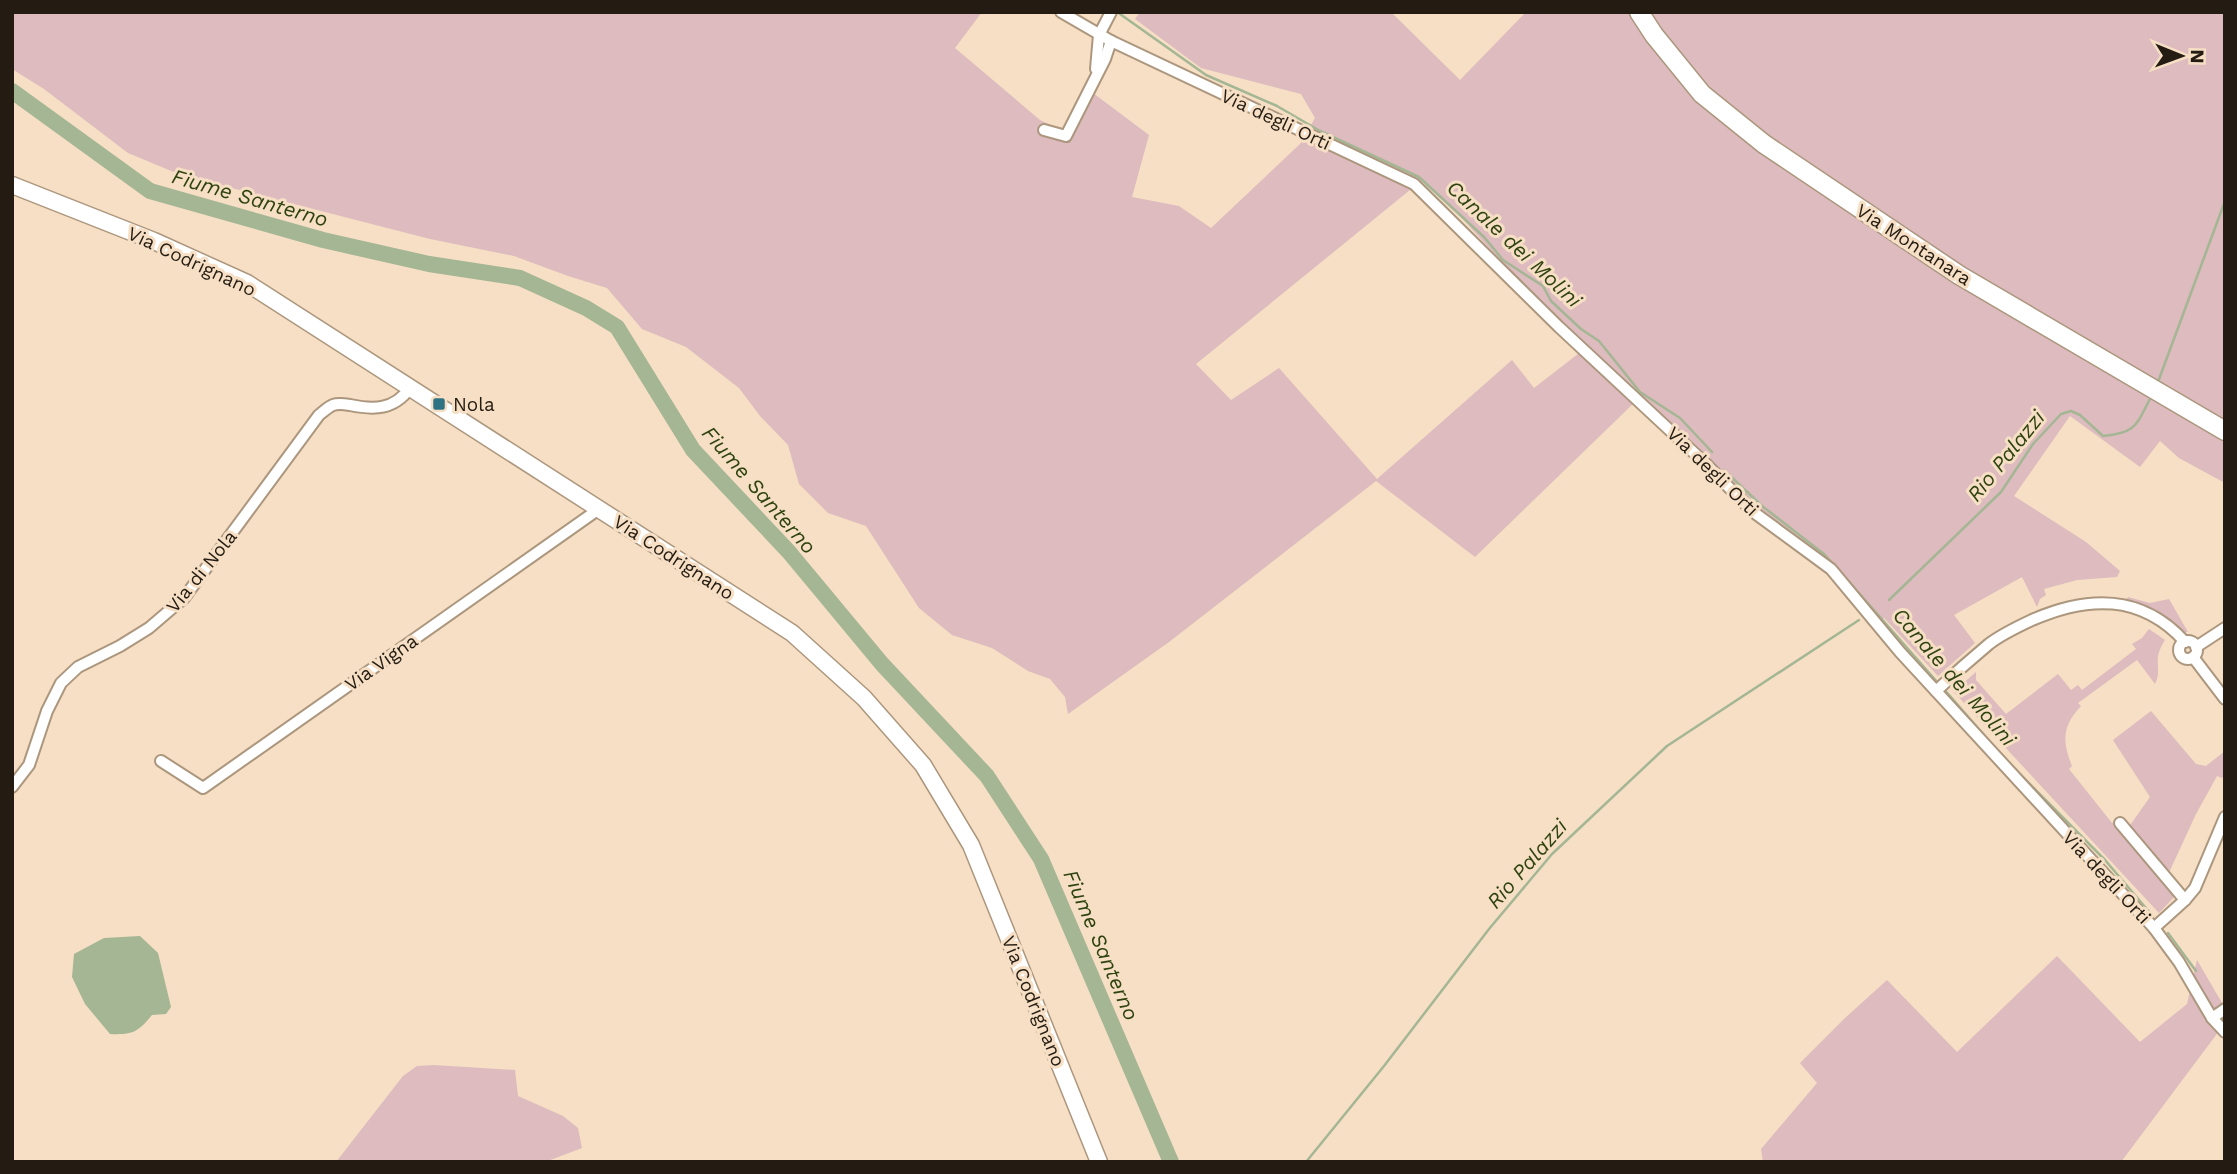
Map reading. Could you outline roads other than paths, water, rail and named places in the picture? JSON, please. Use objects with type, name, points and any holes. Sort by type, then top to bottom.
[{"type":"main road","name":"Via Montanara","points":[[1639,12],[1654,36],[1702,94],[1763,144],[1959,275],[2225,431]]},
{"type":"street","name":"Via degli Orti","points":[[1061,12],[1111,41],[1414,184],[1752,511],[1831,569],[1900,652],[1941,687],[2154,928],[2179,962],[2212,1018],[2225,1032]]},
{"type":"street","points":[[1096,74],[1099,35],[1111,12]]},
{"type":"street","points":[[1044,130],[1066,136],[1105,59],[1111,41]]},
{"type":"street","name":"Via Codrignano","points":[[12,185],[154,241],[247,283],[792,633],[864,698],[923,765],[971,845],[1099,1162]]},
{"type":"street","name":"Via di Nola","points":[[12,787],[29,765],[47,711],[61,683],[79,667],[149,628],[184,598],[319,415],[333,405],[341,404],[384,408],[403,397],[410,388]]},
{"type":"street","name":"Via Vigna","points":[[162,761],[203,788],[599,509]]},
{"type":"street","points":[[1941,687],[1990,644],[2013,629],[2057,609],[2075,605],[2110,602],[2136,608],[2174,630],[2185,642]]},
{"type":"street","points":[[2225,628],[2195,652],[2188,659],[2180,656],[2179,648],[2190,641],[2195,652],[2225,699]]},
{"type":"street","points":[[2154,928],[2195,888],[2225,817]]},
{"type":"street","points":[[2120,823],[2185,900]]},
{"type":"street","points":[[2212,1018],[2225,1009]]},
{"type":"waterway","name":"Canale dei Molini","points":[[1120,14],[1206,75],[1277,106],[1320,131],[1419,177],[1484,237],[1503,260],[1543,286],[1551,301],[1581,329],[1599,341],[1640,392],[1680,418],[1712,452]]},
{"type":"waterway","name":"Fiume Santerno","points":[[12,91],[150,191],[323,240],[429,264],[520,278],[586,308],[617,327],[693,450],[789,552],[882,664],[987,776],[1041,859],[1171,1162]]},
{"type":"waterway","name":"Rio Palazzi","points":[[2158,382],[2225,201]]},
{"type":"waterway","name":"Rio Palazzi","points":[[1889,600],[2001,492],[2033,444],[2061,414],[2071,411],[2080,415],[2103,436],[2114,435],[2134,426],[2151,397]]},
{"type":"waterway","name":"Canale dei Molini","points":[[1724,470],[1762,506],[1824,554],[1834,565]]},
{"type":"waterway","name":"Canale dei Molini","points":[[1843,575],[1938,683]]},
{"type":"waterway","name":"Rio Palazzi","points":[[1306,1162],[1489,929],[1552,854],[1667,746],[1859,620]]},
{"type":"waterway","name":"Canale dei Molini","points":[[1943,688],[1991,743]]},
{"type":"waterway","name":"Canale dei Molini","points":[[2015,769],[2105,860],[2151,914]]},
{"type":"waterway","name":"Canale dei Molini","points":[[2168,933],[2196,971]]},
{"type":"place","name":"Nola","points":[[439,404]]}]
